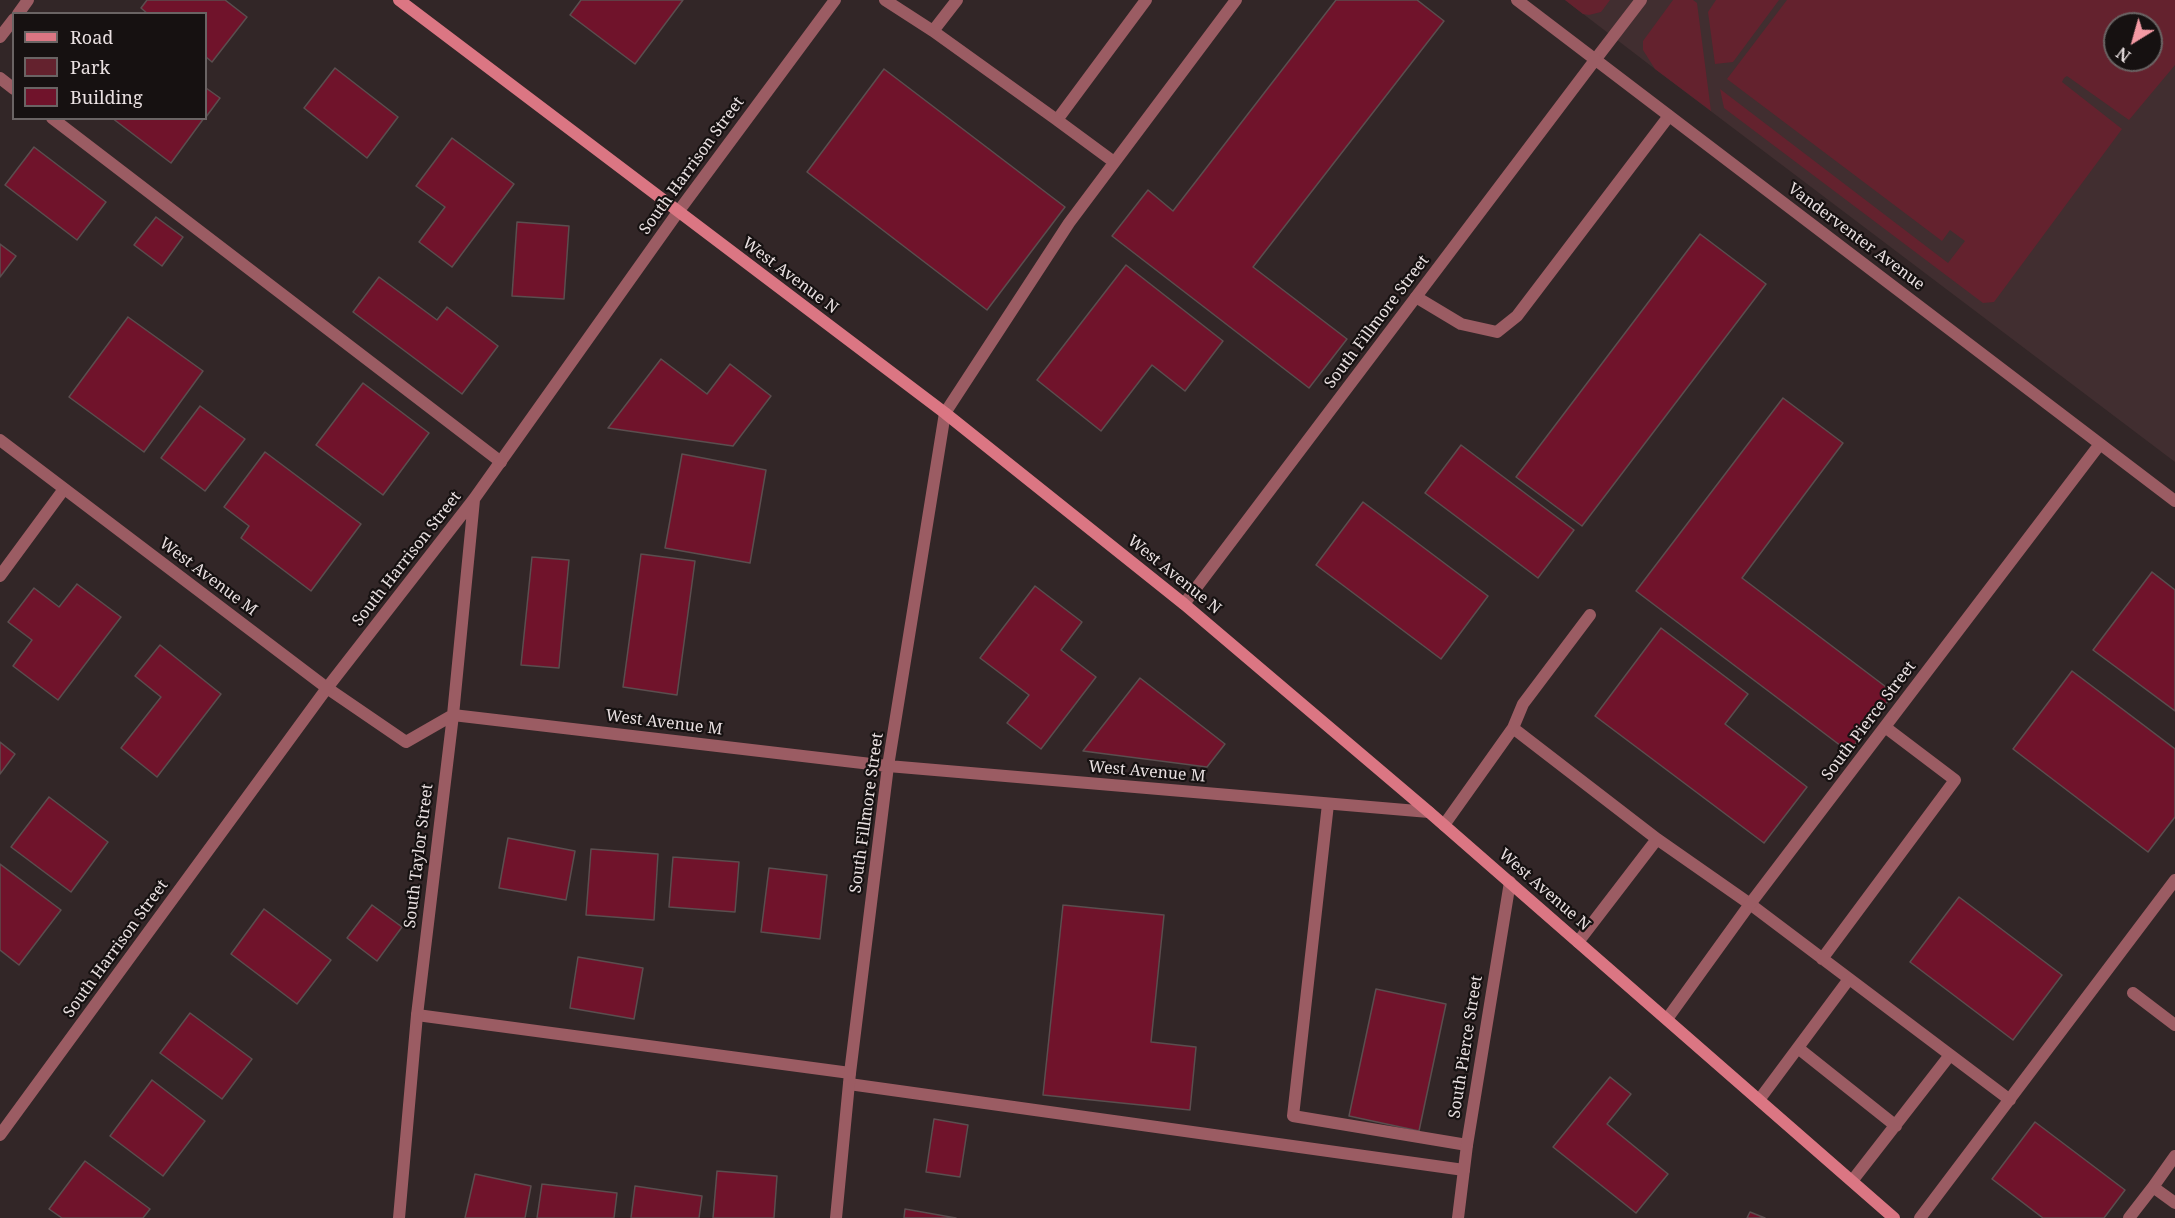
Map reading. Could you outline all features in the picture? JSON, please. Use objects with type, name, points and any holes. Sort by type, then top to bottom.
[{"type":"main road","name":"West Avenue N","points":[[406,2],[678,212],[945,413],[1184,604],[1510,882],[1894,1218]]},
{"type":"street","points":[[885,0],[933,31],[1114,162]]},
{"type":"street","points":[[933,31],[957,0]]},
{"type":"street","points":[[1057,120],[1146,0]]},
{"type":"street","points":[[945,413],[1069,224],[1236,0]]},
{"type":"street","name":"Vanderventer Avenue","points":[[1517,0],[2175,501]]},
{"type":"street","name":"South Fillmore Street","points":[[1184,604],[1641,0]]},
{"type":"street","name":"South Harrison Street","points":[[0,1135],[327,688],[474,499],[678,212],[833,1]]},
{"type":"street","points":[[0,36],[12,21]]},
{"type":"street","points":[[0,78],[12,87]]},
{"type":"street","points":[[1416,297],[1461,324],[1497,332],[1516,316],[1669,116]]},
{"type":"street","points":[[55,120],[501,462]]},
{"type":"street","name":"South Fillmore Street","points":[[836,1218],[850,1079],[888,766],[945,413]]},
{"type":"street","name":"West Avenue M","points":[[0,440],[327,688],[406,742],[453,715],[888,766],[1429,812]]},
{"type":"street","name":"South Pierce Street","points":[[1667,1019],[1750,904],[2100,444]]},
{"type":"street","points":[[0,576],[64,489]]},
{"type":"street","name":"South Taylor Street","points":[[399,1218],[417,1015],[453,715],[474,499]]},
{"type":"street","points":[[1444,825],[1513,729],[1523,704],[1590,615]]},
{"type":"street","points":[[1822,959],[1955,780],[1885,727]]},
{"type":"street","points":[[1513,729],[1657,839],[1750,904],[2010,1100]]},
{"type":"street","points":[[1328,804],[1293,1116],[1467,1144]]},
{"type":"street","points":[[1578,942],[1657,839]]},
{"type":"street","points":[[1920,1218],[2175,880]]},
{"type":"street","name":"South Pierce Street","points":[[1458,1218],[1467,1144],[1510,882]]},
{"type":"street","points":[[1759,1100],[1849,979]]},
{"type":"street","points":[[2133,993],[2175,1025]]},
{"type":"street","points":[[417,1015],[1464,1170]]},
{"type":"street","points":[[1798,1048],[1896,1126]]},
{"type":"street","points":[[1852,1181],[1950,1055]]},
{"type":"street","points":[[2129,1218],[2175,1156]]},
{"type":"street","points":[[2153,1187],[2175,1203]]},
{"type":"shaded area","points":[[1565,0],[2175,0],[2175,462],[1655,69]]},
{"type":"green space","points":[[1565,0],[1610,0],[1601,12],[1589,15],[1583,14]]},
{"type":"green space","points":[[1673,0],[1693,0],[1697,3],[1711,111],[1655,69],[1643,50],[1643,41]]},
{"type":"green space","points":[[1716,0],[1779,0],[1733,62],[1715,64],[1708,12]]},
{"type":"green space","points":[[1787,0],[2175,0],[2175,65],[2129,120],[2067,76],[2064,78],[2062,82],[2122,129],[1994,302],[1983,303],[1724,108],[1720,89],[1948,263],[1965,241],[1950,230],[1942,241],[1727,79]]},
{"type":"building","points":[[147,0],[225,0],[247,17],[212,62],[207,58],[207,12],[146,12],[141,8]]},
{"type":"building","points":[[581,0],[683,0],[635,64],[570,15]]},
{"type":"building","points":[[1336,0],[1417,0],[1444,21],[1253,267],[1347,339],[1309,388],[1112,236],[1148,190],[1173,211]]},
{"type":"building","points":[[335,68],[398,117],[367,158],[304,108]]},
{"type":"building","points":[[884,69],[1065,207],[987,310],[807,172]]},
{"type":"building","points":[[207,89],[220,98],[207,116]]},
{"type":"building","points":[[115,120],[203,120],[171,163]]},
{"type":"building","points":[[452,138],[514,184],[452,267],[419,242],[445,207],[416,186]]},
{"type":"building","points":[[34,147],[106,202],[77,240],[5,185]]},
{"type":"building","points":[[156,217],[183,237],[162,266],[134,245]]},
{"type":"building","points":[[517,222],[569,226],[564,299],[512,296]]},
{"type":"building","points":[[1700,234],[1766,284],[1582,526],[1516,477]]},
{"type":"building","points":[[0,244],[16,256],[0,277]]},
{"type":"building","points":[[1126,265],[1223,341],[1185,391],[1152,365],[1101,431],[1037,380]]},
{"type":"building","points":[[379,277],[437,320],[447,307],[498,346],[462,394],[353,312]]},
{"type":"building","points":[[128,317],[203,371],[144,452],[69,397]]},
{"type":"building","points":[[661,359],[707,394],[730,364],[771,396],[733,446],[608,428]]},
{"type":"building","points":[[363,383],[429,433],[383,495],[316,445]]},
{"type":"building","points":[[1783,398],[1843,443],[1742,578],[1894,693],[1849,752],[1636,591]]},
{"type":"building","points":[[200,406],[245,439],[205,491],[161,458]]},
{"type":"building","points":[[1461,445],[1574,530],[1538,578],[1425,493]]},
{"type":"building","points":[[265,452],[361,524],[311,591],[241,538],[249,526],[224,507]]},
{"type":"building","points":[[682,454],[766,470],[750,563],[665,548]]},
{"type":"building","points":[[1363,502],[1488,596],[1441,659],[1316,565]]},
{"type":"building","points":[[641,554],[695,561],[677,695],[623,687]]},
{"type":"building","points":[[532,557],[569,560],[559,668],[521,665]]},
{"type":"building","points":[[2152,572],[2175,590],[2175,711],[2093,650]]},
{"type":"building","points":[[77,584],[121,617],[58,700],[13,666],[32,640],[8,622],[34,588],[59,607]]},
{"type":"building","points":[[1035,586],[1082,622],[1061,650],[1096,677],[1041,749],[1007,723],[1029,695],[980,658]]},
{"type":"building","points":[[1661,628],[1748,694],[1725,724],[1807,787],[1764,843],[1595,716]]},
{"type":"building","points":[[160,645],[221,694],[157,777],[121,748],[161,697],[135,676]]},
{"type":"building","points":[[2072,671],[2175,749],[2175,817],[2148,852],[2013,749]]},
{"type":"building","points":[[1140,678],[1225,744],[1207,767],[1083,751]]},
{"type":"building","points":[[0,742],[15,754],[0,774]]},
{"type":"building","points":[[49,797],[108,842],[71,892],[11,847]]},
{"type":"building","points":[[508,838],[575,851],[566,900],[499,888]]},
{"type":"building","points":[[591,849],[658,854],[654,920],[586,915]]},
{"type":"building","points":[[673,857],[739,862],[735,912],[669,907]]},
{"type":"building","points":[[0,864],[61,910],[19,965],[0,950]]},
{"type":"building","points":[[769,868],[827,875],[820,939],[761,932]]},
{"type":"building","points":[[1959,897],[2062,975],[2013,1040],[1910,962]]},
{"type":"building","points":[[372,905],[402,927],[377,961],[347,938]]},
{"type":"building","points":[[1063,905],[1164,915],[1151,1042],[1196,1047],[1190,1110],[1043,1095]]},
{"type":"building","points":[[264,909],[331,960],[297,1004],[231,954]]},
{"type":"building","points":[[578,957],[643,968],[634,1019],[570,1008]]},
{"type":"building","points":[[1376,989],[1446,1004],[1419,1131],[1349,1116]]},
{"type":"building","points":[[190,1013],[252,1059],[222,1099],[160,1053]]},
{"type":"building","points":[[1610,1077],[1631,1094],[1607,1124],[1668,1174],[1636,1213],[1553,1147]]},
{"type":"building","points":[[152,1080],[205,1121],[163,1176],[110,1136]]},
{"type":"building","points":[[934,1119],[968,1125],[960,1177],[926,1172]]},
{"type":"building","points":[[2035,1122],[2125,1190],[2104,1218],[2043,1218],[1992,1179]]},
{"type":"building","points":[[85,1161],[150,1209],[143,1218],[62,1218],[49,1209]]},
{"type":"building","points":[[717,1171],[777,1176],[774,1218],[713,1218]]},
{"type":"building","points":[[475,1174],[531,1186],[525,1218],[465,1218]]},
{"type":"building","points":[[542,1184],[617,1193],[614,1218],[537,1218]]},
{"type":"building","points":[[635,1186],[702,1196],[699,1218],[631,1218]]},
{"type":"building","points":[[905,1209],[956,1218],[904,1218]]},
{"type":"building","points":[[1750,1212],[1765,1218],[1747,1218]]}]
